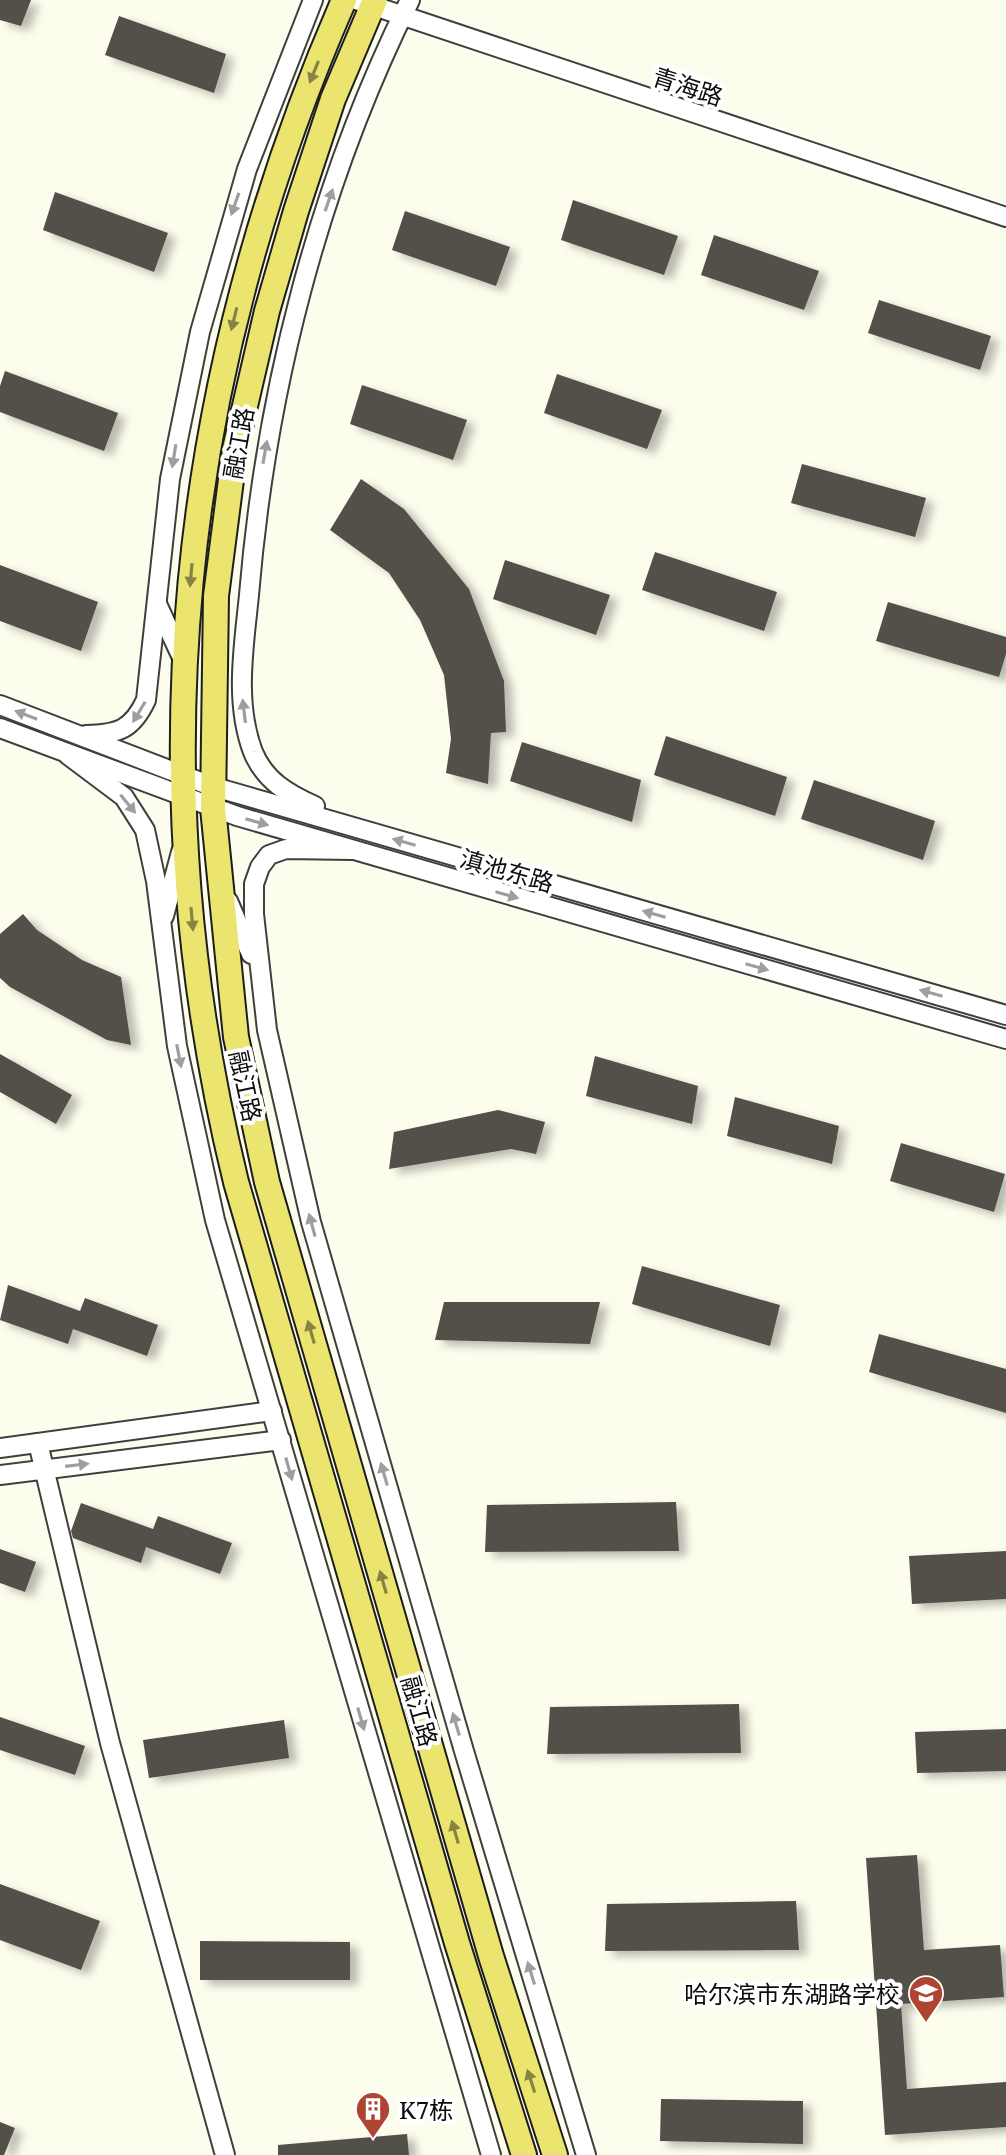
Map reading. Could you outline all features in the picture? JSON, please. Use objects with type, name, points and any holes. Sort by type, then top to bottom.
[{"type":"main road","name":"融江路","points":[[344,0],[275,174],[222,365],[196,517],[185,664],[186,834],[204,1028],[236,1182],[457,1943],[524,2155]]},
{"type":"main road","name":"融江路","points":[[367,2],[296,211],[267,311],[238,433],[216,596],[212,797],[236,1037],[267,1182],[491,1956],[555,2155]]},
{"type":"street","points":[[78,735],[115,734],[129,728],[146,700],[180,422],[200,332],[243,182],[313,0]]},
{"type":"street","name":"青海路","points":[[367,2],[406,8],[1006,217]]},
{"type":"street","points":[[372,833],[289,794],[272,781],[249,739],[241,676],[256,514],[284,362],[328,204],[377,71],[406,8]]},
{"type":"street","points":[[156,601],[185,664]]},
{"type":"street","name":"滇池东路","points":[[0,705],[78,735],[185,788]]},
{"type":"street","name":"滇池东路","points":[[0,728],[68,755],[212,797],[352,850],[1006,1039]]},
{"type":"street","points":[[68,755],[124,797],[145,830],[177,1046],[215,1220],[491,2155]]},
{"type":"street","name":"滇池东路","points":[[212,797],[372,833],[1006,1015]]},
{"type":"street","points":[[161,927],[186,834]]},
{"type":"street","points":[[352,850],[286,849],[269,855],[254,884],[258,968],[267,1030],[311,1222],[460,1736],[586,2154]]},
{"type":"street","points":[[221,886],[258,968]]},
{"type":"street","points":[[0,1448],[272,1411]]},
{"type":"street","points":[[0,1475],[281,1440]]},
{"type":"street","points":[[38,1443],[110,1743],[225,2155]]},
{"type":"street","points":[[483,2131],[483,2155]]},
{"type":"building","points":[[0,0],[31,0],[21,26],[0,20]]},
{"type":"building","points":[[119,16],[226,54],[214,93],[105,55]]},
{"type":"building","points":[[55,192],[168,233],[154,272],[43,230]]},
{"type":"building","points":[[573,200],[678,236],[664,275],[561,240]]},
{"type":"building","points":[[405,211],[510,247],[496,286],[392,250]]},
{"type":"building","points":[[714,235],[819,271],[804,310],[701,275]]},
{"type":"building","points":[[879,300],[991,336],[980,370],[868,333]]},
{"type":"building","points":[[5,371],[118,413],[104,451],[0,412],[0,386]]},
{"type":"building","points":[[557,374],[662,410],[647,449],[544,413]]},
{"type":"building","points":[[362,385],[467,420],[453,460],[350,424]]},
{"type":"building","points":[[802,464],[926,498],[915,537],[791,503]]},
{"type":"building","points":[[361,479],[404,509],[469,589],[504,681],[506,732],[491,733],[488,784],[446,773],[451,739],[444,675],[420,620],[389,573],[330,530]]},
{"type":"building","points":[[655,552],[777,592],[764,631],[642,590]]},
{"type":"building","points":[[505,560],[610,595],[596,635],[493,599]]},
{"type":"building","points":[[0,565],[98,602],[81,651],[0,621]]},
{"type":"building","points":[[888,602],[1006,637],[1006,654],[999,677],[876,641]]},
{"type":"building","points":[[666,736],[787,777],[775,816],[654,775]]},
{"type":"building","points":[[522,742],[641,780],[632,822],[510,781]]},
{"type":"building","points":[[814,780],[935,821],[923,860],[801,819]]},
{"type":"building","points":[[23,914],[37,930],[82,960],[121,977],[131,1045],[107,1040],[10,987],[0,978],[0,934]]},
{"type":"building","points":[[0,1054],[72,1095],[56,1124],[0,1092]]},
{"type":"building","points":[[595,1056],[698,1086],[692,1124],[586,1096]]},
{"type":"building","points":[[735,1097],[839,1126],[832,1164],[727,1136]]},
{"type":"building","points":[[498,1110],[545,1122],[536,1154],[511,1149],[389,1169],[394,1132]]},
{"type":"building","points":[[901,1143],[1005,1174],[994,1212],[890,1181]]},
{"type":"building","points":[[642,1266],[780,1305],[770,1346],[632,1304]]},
{"type":"building","points":[[8,1285],[80,1311],[85,1298],[158,1325],[147,1356],[73,1329],[68,1344],[0,1320]]},
{"type":"building","points":[[444,1302],[600,1302],[590,1344],[435,1340]]},
{"type":"building","points":[[879,1334],[1006,1369],[1006,1413],[869,1372]]},
{"type":"building","points":[[676,1502],[679,1551],[485,1552],[487,1505]]},
{"type":"building","points":[[81,1503],[153,1529],[158,1516],[232,1543],[220,1574],[146,1547],[141,1563],[73,1538],[71,1531]]},
{"type":"building","points":[[0,1549],[36,1562],[25,1592],[0,1583]]},
{"type":"building","points":[[1006,1551],[1006,1599],[912,1604],[909,1556]]},
{"type":"building","points":[[739,1704],[741,1753],[547,1754],[550,1707]]},
{"type":"building","points":[[0,1717],[85,1746],[75,1775],[0,1750]]},
{"type":"building","points":[[284,1720],[289,1758],[149,1778],[143,1740]]},
{"type":"building","points":[[1006,1729],[1006,1771],[917,1773],[915,1732]]},
{"type":"building","points":[[917,1855],[924,1950],[1000,1945],[1004,1997],[901,2004],[907,2089],[1006,2082],[1006,2127],[885,2135],[866,1858]]},
{"type":"building","points":[[0,1884],[100,1921],[81,1970],[0,1940]]},
{"type":"building","points":[[796,1901],[799,1950],[605,1951],[607,1904]]},
{"type":"building","points":[[200,1941],[350,1942],[350,1980],[200,1980]]},
{"type":"building","points":[[661,2099],[803,2101],[803,2144],[660,2141]]},
{"type":"building","points":[[0,2122],[15,2128],[4,2155],[0,2155]]},
{"type":"building","name":"K7栋","points":[[407,2134],[409,2155],[278,2155],[278,2145]]},
{"type":"place","name":"哈尔滨市东湖路学校","points":[[926,2024]]},
{"type":"place","name":"K7栋","points":[[373,2140]]}]
